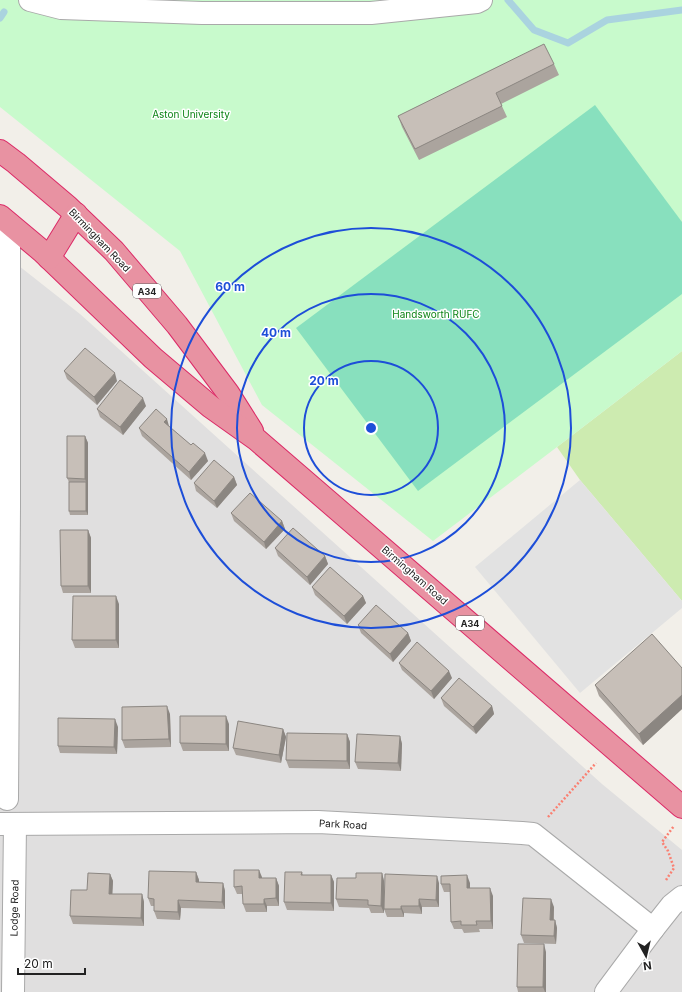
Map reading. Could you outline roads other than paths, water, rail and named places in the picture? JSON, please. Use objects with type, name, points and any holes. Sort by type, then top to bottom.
[{"type":"highway","name":"Birmingham Road","points":[[0,151],[76,214],[114,251],[177,326],[228,393],[256,439]]},
{"type":"highway","points":[[49,258],[76,214]]},
{"type":"highway","name":"Birmingham Road","points":[[3,221],[49,258],[153,358],[211,407],[256,439],[612,746],[662,790],[680,814]]},
{"type":"street","points":[[30,0],[61,8],[202,13],[371,13],[477,2],[480,0]]},
{"type":"street","points":[[3,221],[9,507],[7,799]]},
{"type":"street","name":"Park Road","points":[[8,824],[318,822],[533,834],[653,929]]},
{"type":"street","name":"Lodge Road","points":[[8,824],[13,992]]},
{"type":"street","points":[[606,992],[653,929],[675,904]]},
{"type":"waterway","points":[[508,0],[534,30],[568,43],[607,20],[682,10]]},
{"type":"waterway","points":[[0,18],[4,12]]},
{"type":"park label","name":"Aston University","points":[[191,114]]},
{"type":"park label","name":"Handsworth RUFC","points":[[436,314]]}]
